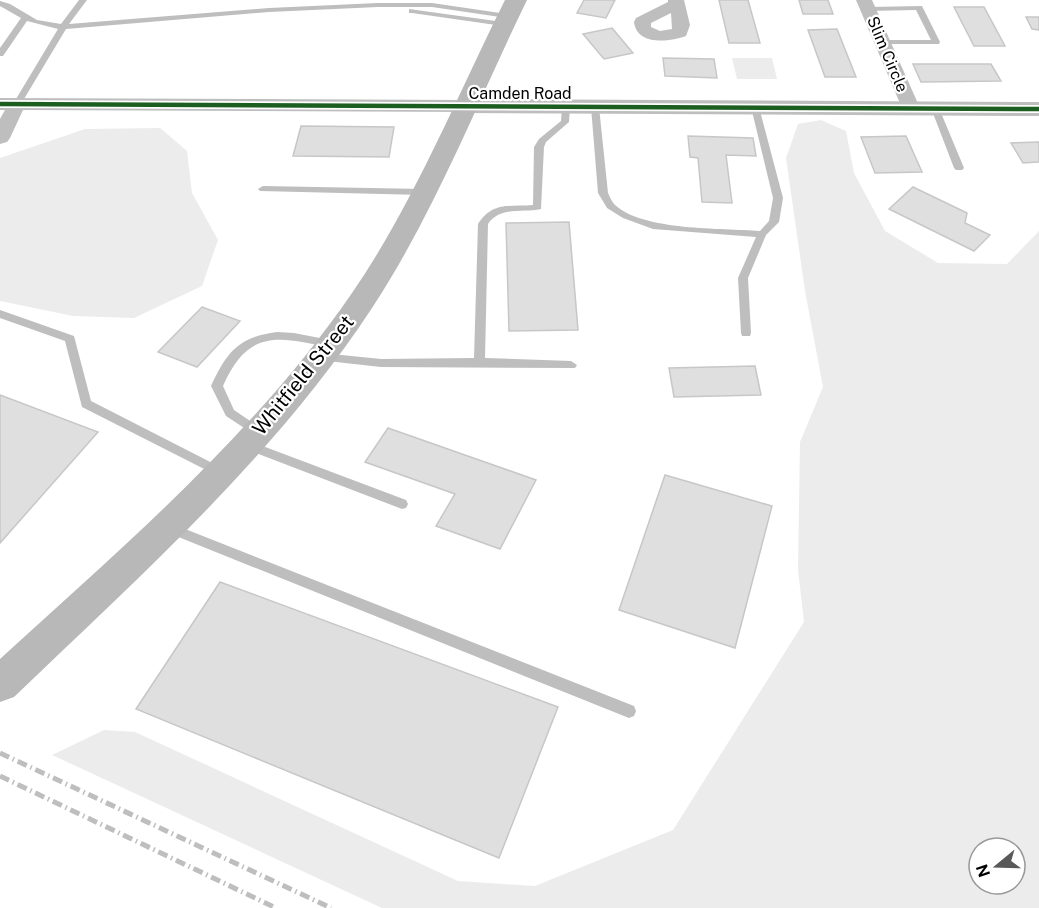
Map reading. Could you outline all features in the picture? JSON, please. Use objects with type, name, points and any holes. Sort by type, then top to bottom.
[{"type":"main road","name":"Whitfield Street","points":[[0,684],[220,472],[253,438],[326,351],[363,299],[423,192],[509,13]]},
{"type":"street","name":"Slim Circle","points":[[866,4],[911,108]]},
{"type":"street","name":"Camden Road","points":[[9,104],[1039,109]]},
{"type":"street","points":[[0,138],[9,104]]},
{"type":"lane","points":[[9,104],[83,0]]},
{"type":"lane","points":[[0,3],[10,6],[40,24],[63,27],[269,10],[405,3],[509,13]]},
{"type":"lane","points":[[866,4],[919,8],[936,42],[882,42]]},
{"type":"lane","points":[[378,5],[509,13]]},
{"type":"lane","points":[[0,54],[26,17]]},
{"type":"lane","points":[[479,362],[483,224],[488,215],[499,209],[538,207],[539,147],[542,141],[565,122],[566,107]]},
{"type":"lane","points":[[595,107],[603,193],[610,206],[626,216],[654,226],[762,234]]},
{"type":"lane","points":[[746,333],[742,278],[762,234],[774,222],[778,198],[755,107]]},
{"type":"lane","points":[[935,108],[959,168]]},
{"type":"lane","points":[[263,189],[423,192]]},
{"type":"lane","points":[[0,314],[70,339],[86,404],[220,472]]},
{"type":"lane","points":[[402,504],[253,438],[230,413],[217,386],[224,366],[249,340],[274,335],[309,339],[326,351],[381,363],[571,364]]},
{"type":"lane","points":[[166,526],[629,711]]},
{"type":"shaded area","points":[[732,58],[772,58],[777,79],[737,79]]},
{"type":"shaded area","points":[[821,120],[846,131],[854,173],[885,231],[938,263],[1007,264],[1039,231],[1039,908],[382,908],[52,755],[104,730],[135,732],[458,881],[535,886],[673,830],[804,622],[798,570],[800,442],[823,387],[805,291],[786,158],[798,124]]},
{"type":"shaded area","points":[[160,128],[187,151],[192,193],[218,240],[202,286],[134,318],[73,316],[0,301],[0,158],[85,129]]},
{"type":"building","points":[[584,0],[615,0],[606,18],[577,13]]},
{"type":"building","points":[[719,0],[748,0],[760,43],[729,43]]},
{"type":"building","points":[[799,0],[828,0],[833,14],[803,14]]},
{"type":"building","points":[[954,7],[984,7],[1005,46],[974,46]]},
{"type":"building","points":[[1026,17],[1039,17],[1039,30],[1032,29]]},
{"type":"building","points":[[612,28],[633,53],[604,59],[583,34]]},
{"type":"building","points":[[837,29],[856,77],[825,77],[808,30]]},
{"type":"building","points":[[663,58],[714,59],[717,78],[665,76]]},
{"type":"building","points":[[913,64],[991,64],[1001,81],[921,82]]},
{"type":"building","points":[[301,126],[394,127],[389,157],[293,156]]},
{"type":"building","points":[[688,136],[753,138],[756,156],[726,155],[732,203],[702,202],[698,158],[690,157]]},
{"type":"building","points":[[906,136],[922,172],[875,173],[861,137]]},
{"type":"building","points":[[1039,142],[1039,162],[1023,163],[1011,143]]},
{"type":"building","points":[[913,187],[967,213],[965,223],[990,235],[974,251],[889,209]]},
{"type":"building","points":[[569,222],[578,330],[509,331],[506,223]]},
{"type":"building","points":[[202,307],[240,321],[197,367],[158,352]]},
{"type":"building","points":[[755,366],[761,395],[674,397],[669,368]]},
{"type":"building","points":[[0,395],[98,432],[0,543]]},
{"type":"building","points":[[388,428],[536,480],[500,549],[436,526],[455,494],[365,462]]},
{"type":"building","points":[[665,475],[772,506],[735,648],[619,610]]},
{"type":"building","points":[[220,582],[558,707],[499,858],[136,709]]},
{"type":"railway","points":[[0,753],[331,908]]},
{"type":"railway","points":[[0,776],[276,908]]},
{"type":"cycle path","points":[[0,104],[1039,109]]}]
